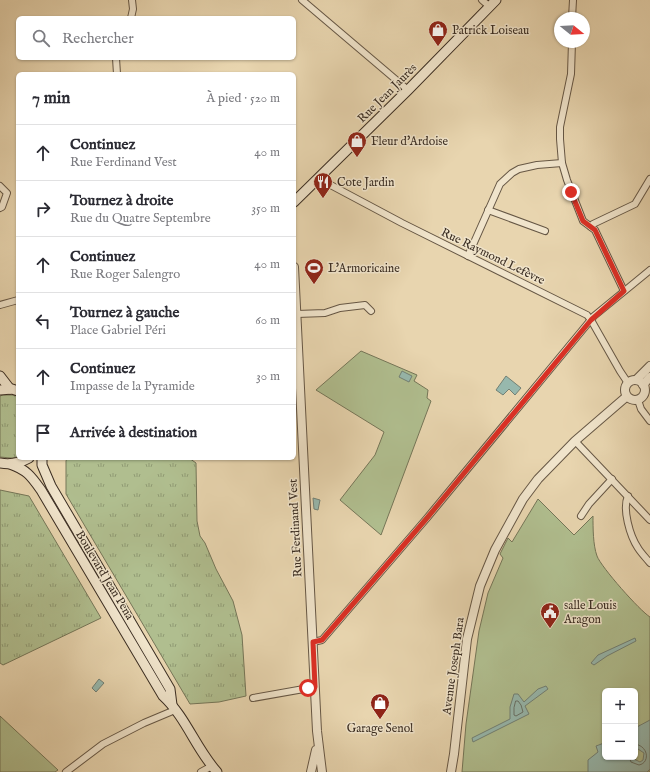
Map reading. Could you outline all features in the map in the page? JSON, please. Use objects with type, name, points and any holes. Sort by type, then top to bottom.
[{"type":"main road","name":"Rue Jean Jaurès","points":[[296,200],[408,90],[493,3]]},
{"type":"main road","points":[[0,376],[15,389]]},
{"type":"main road","points":[[0,390],[15,389]]},
{"type":"main road","points":[[0,463],[20,463],[25,460]]},
{"type":"main road","name":"Boulevard Jean Pena","points":[[42,460],[42,465],[51,486],[170,689],[174,707]]},
{"type":"main road","name":"Boulevard Jean Pena","points":[[10,464],[21,468],[29,474],[41,490],[163,696],[174,707],[214,769]]},
{"type":"street","points":[[302,0],[408,90]]},
{"type":"street","points":[[482,0],[493,3]]},
{"type":"street","points":[[572,12],[573,0]]},
{"type":"street","points":[[131,16],[133,2]]},
{"type":"street","points":[[572,48],[571,74],[560,127],[562,163],[567,182],[583,221],[595,230],[624,291]]},
{"type":"street","points":[[116,60],[117,72]]},
{"type":"street","points":[[468,256],[500,184],[512,172],[537,165],[562,163]]},
{"type":"street","name":"Rue Raymond Lefèvre","points":[[320,177],[325,182],[402,223],[586,315],[591,320],[620,371],[632,381]]},
{"type":"street","points":[[591,227],[593,224],[635,204],[650,179]]},
{"type":"street","points":[[0,186],[7,193],[2,207],[0,208]]},
{"type":"street","points":[[488,210],[544,232]]},
{"type":"street","points":[[313,642],[322,640],[327,635],[427,518],[591,320],[650,270]]},
{"type":"street","points":[[0,305],[16,301]]},
{"type":"street","points":[[296,314],[325,313],[340,308],[365,305],[371,311]]},
{"type":"street","name":"Rue Ferdinand Vest","points":[[296,314],[317,739],[322,772]]},
{"type":"street","points":[[632,381],[643,385],[645,388],[645,394],[638,400],[632,400],[626,397],[625,388],[632,381],[650,366]]},
{"type":"street","points":[[643,385],[650,377]]},
{"type":"street","name":"Avenue Joseph Bara","points":[[451,772],[466,645],[480,586],[495,550],[523,500],[538,479],[575,441],[626,397]]},
{"type":"street","points":[[638,400],[641,409],[650,421]]},
{"type":"street","points":[[575,441],[650,520]]},
{"type":"street","points":[[580,516],[612,479]]},
{"type":"street","points":[[628,496],[626,501],[628,525],[637,547],[650,563]]},
{"type":"street","points":[[253,698],[315,687]]},
{"type":"street","points":[[66,772],[103,744],[174,707]]},
{"type":"street","name":"Rue Ferdinand Vest","points":[[311,772],[315,759],[317,739]]},
{"type":"street","name":"Avenue Joseph Bara","points":[[454,754],[457,772]]},
{"type":"street","points":[[201,772],[214,769]]},
{"type":"green space","points":[[361,351],[417,375],[414,381],[428,390],[427,398],[431,401],[381,535],[340,500],[375,455],[384,432],[316,390]]},
{"type":"green space","points":[[0,396],[16,396],[16,457],[0,457]]},
{"type":"green space","points":[[192,460],[196,463],[197,521],[200,536],[205,543],[216,569],[233,601],[242,635],[246,696],[219,702],[190,704],[66,494],[66,461]]},
{"type":"green space","points":[[0,490],[29,496],[101,618],[3,665],[0,663]]},
{"type":"green space","points":[[538,499],[574,535],[593,516],[595,547],[600,562],[621,588],[650,617],[650,772],[462,772],[466,724],[479,631],[488,593],[503,558],[500,554],[508,538],[512,542]]},
{"type":"green space","points":[[0,716],[58,770],[55,772],[0,772]]},
{"type":"water","points":[[402,371],[412,376],[409,382],[399,377]]},
{"type":"water","points":[[506,376],[521,388],[515,395],[509,389],[503,395],[496,390]]},
{"type":"water","points":[[313,498],[320,500],[318,510],[314,509]]},
{"type":"water","points":[[635,638],[636,641],[607,656],[594,665],[591,663],[598,655]]},
{"type":"water","points":[[99,679],[104,683],[96,692],[92,688]]},
{"type":"water","points":[[546,686],[548,689],[525,706],[529,714],[473,742],[472,738],[510,719],[510,707],[514,694],[518,694],[524,702],[538,689]]},
{"type":"water","points":[[650,720],[650,769],[647,772],[588,772],[588,760],[598,752],[596,746],[602,744],[602,760],[636,760],[640,762],[643,760],[644,753],[638,749],[638,726]]},
{"type":"place","name":"Patrick Loiseau","points":[[438,47]]},
{"type":"place","name":"Fleur d'Ardoise","points":[[357,158]]},
{"type":"place","name":"Cote Jardin","points":[[323,199]]},
{"type":"place","name":"L'Armoricaine","points":[[314,285]]},
{"type":"place","name":"salle Louis Aragon","points":[[550,629]]},
{"type":"place","name":"Garage Senol","points":[[380,720]]},
{"type":"route","points":[[308,688],[315,687],[313,642],[322,640],[427,518],[591,320],[624,291],[595,230],[586,225],[583,221],[571,192]]}]
